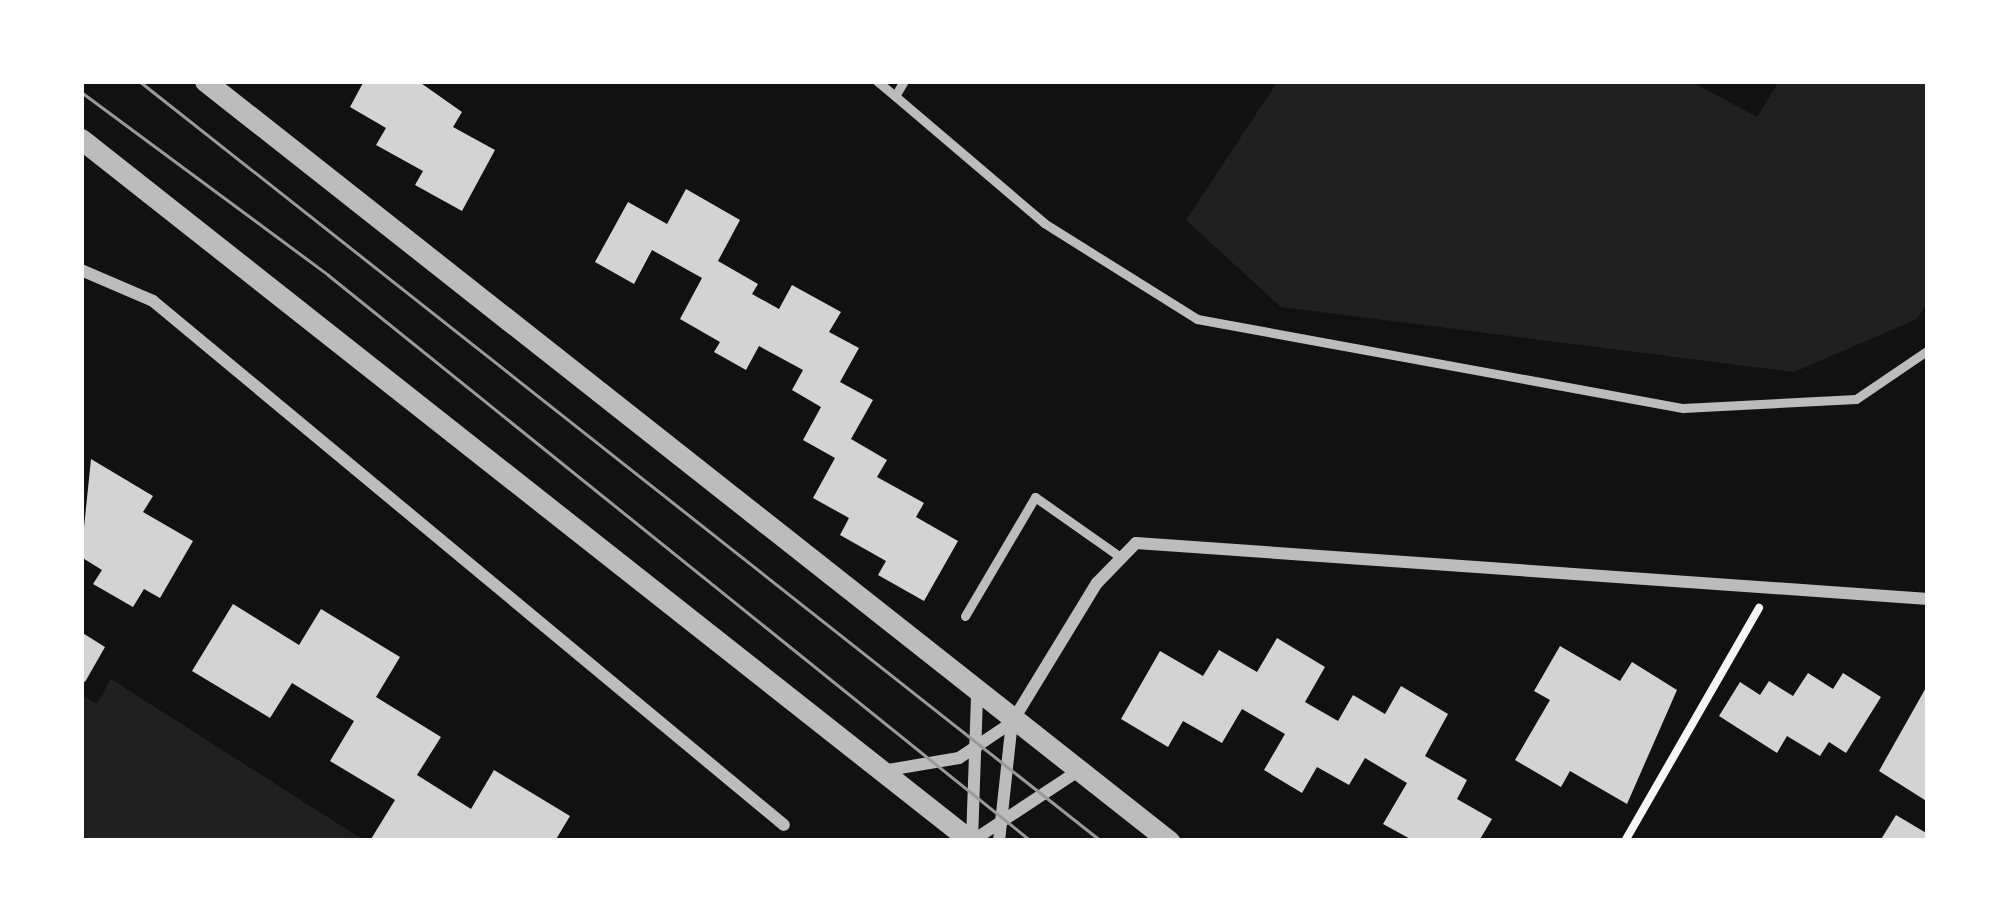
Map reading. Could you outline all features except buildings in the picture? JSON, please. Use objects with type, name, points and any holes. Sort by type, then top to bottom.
[{"type":"street","points":[[205,81],[1075,773],[1169,841]]},
{"type":"street","points":[[81,139],[971,841]]},
{"type":"street","points":[[81,270],[153,301],[784,825]]},
{"type":"street","points":[[882,771],[978,748],[1012,722],[1119,556],[1156,541],[1928,598]]},
{"type":"street","points":[[971,841],[977,694]]},
{"type":"street","points":[[999,841],[1012,722]]},
{"type":"street","points":[[971,841],[999,818],[1075,773]]},
{"type":"lane","points":[[877,81],[1044,224],[1198,320],[1683,408],[1856,400],[1928,350]]},
{"type":"lane","points":[[895,96],[904,81]]},
{"type":"lane","points":[[965,616],[1035,497],[1119,556]]},
{"type":"path","points":[[1625,841],[1772,587]]},
{"type":"shaded area","points":[[1278,81],[1690,81],[1757,117],[1779,81],[1928,81],[1928,301],[1917,319],[1794,372],[1281,307],[1186,220]]},
{"type":"shaded area","points":[[111,679],[365,841],[81,841],[81,695],[97,704]]},
{"type":"tram line","points":[[139,81],[1101,841]]},
{"type":"tram line","points":[[81,92],[328,275],[1031,841]]}]
